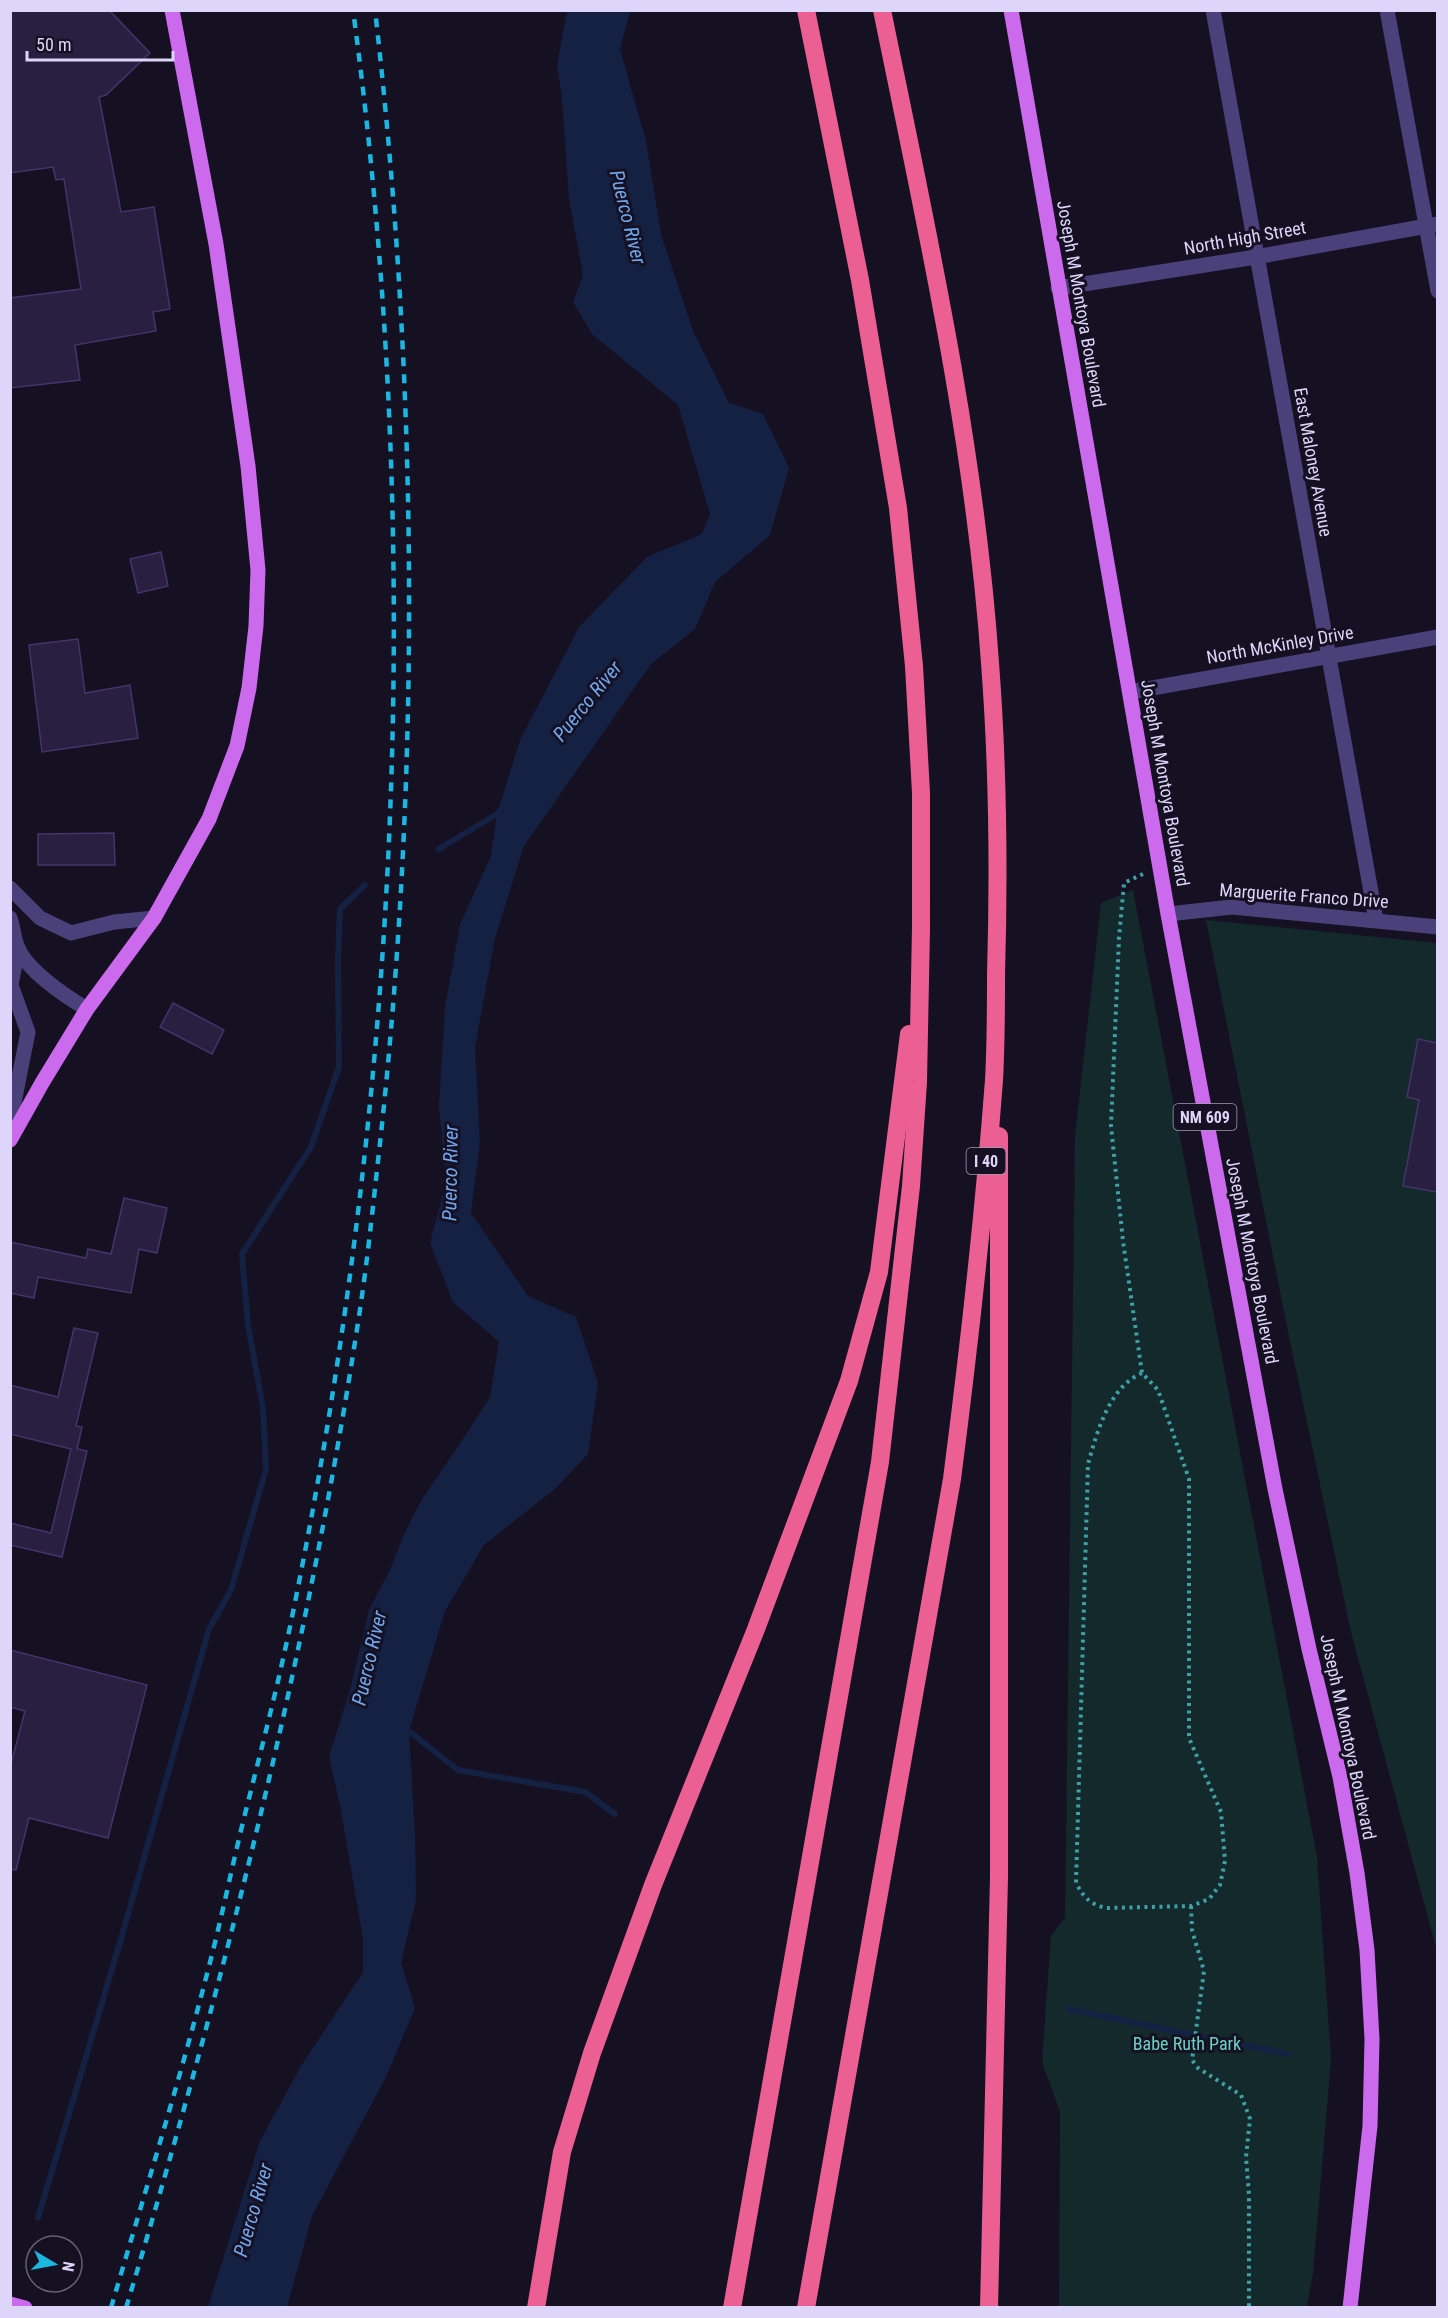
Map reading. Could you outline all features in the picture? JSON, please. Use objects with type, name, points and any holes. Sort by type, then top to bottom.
[{"type":"highway","points":[[732,2307],[880,1462],[911,1186],[918,1082],[921,793],[914,666],[898,508],[862,291],[806,10]]},
{"type":"highway","name":"I 40","points":[[806,2307],[952,1479],[968,1352],[994,1077],[999,888],[996,780],[990,662],[978,530],[952,362],[882,10]]},
{"type":"highway","points":[[988,2307],[999,1876],[999,888]]},
{"type":"highway","points":[[536,2305],[562,2152],[592,2054],[654,1885],[756,1629],[849,1381],[879,1272],[921,928]]},
{"type":"main road","points":[[10,1140],[87,1009],[153,918],[209,819],[237,746],[250,677],[256,626],[258,570],[248,466],[216,244],[172,10]]},
{"type":"main road","name":"Joseph M Montoya Boulevard","points":[[1011,10],[1168,914],[1275,1489],[1309,1649],[1340,1777],[1357,1873],[1367,1950],[1372,2039],[1370,2126],[1350,2307]]},
{"type":"main road","points":[[10,2304],[25,2307]]},
{"type":"street","name":"East Maloney Avenue","points":[[1213,10],[1376,920]]},
{"type":"street","points":[[1387,10],[1432,225],[1437,291]]},
{"type":"street","name":"North High Street","points":[[1058,288],[1256,257],[1432,225]]},
{"type":"street","name":"North McKinley Drive","points":[[1130,692],[1437,637]]},
{"type":"street","points":[[10,888],[39,918],[71,933],[114,922],[153,918]]},
{"type":"street","name":"Marguerite Franco Drive","points":[[1168,914],[1232,907],[1437,927]]},
{"type":"street","points":[[10,918],[18,948],[54,989],[87,1009]]},
{"type":"street","points":[[10,1124],[28,1032],[10,985],[18,948]]},
{"type":"path","points":[[1142,1373],[1132,1377],[1121,1388],[1097,1430],[1089,1464],[1076,1883],[1082,1895],[1094,1906],[1107,1908],[1191,1906],[1209,1899],[1220,1885],[1225,1861],[1221,1812],[1189,1738],[1191,1508],[1189,1479],[1158,1390],[1142,1373],[1123,1241],[1111,1126],[1119,938],[1124,884],[1160,865]]},
{"type":"path","points":[[1191,1906],[1192,1930],[1204,1971],[1192,2060],[1198,2068],[1241,2095],[1250,2119],[1246,2157],[1250,2195],[1249,2307]]},
{"type":"green space","name":"Babe Ruth Park","points":[[1133,890],[1317,1857],[1331,2060],[1313,2273],[1307,2307],[1059,2307],[1060,2112],[1042,2062],[1051,1936],[1065,1918],[1075,1136],[1101,903]]},
{"type":"green space","points":[[1206,920],[1437,943],[1437,1951],[1351,1632]]},
{"type":"water","name":"Puerco River","points":[[567,11],[630,11],[620,49],[646,141],[661,234],[693,331],[729,403],[763,414],[789,468],[770,535],[715,582],[695,629],[651,664],[524,846],[495,938],[475,1047],[480,1142],[471,1213],[528,1296],[576,1317],[598,1383],[588,1454],[556,1488],[484,1545],[445,1611],[409,1731],[416,1900],[401,1963],[415,2008],[386,2077],[312,2216],[287,2307],[208,2307],[260,2141],[301,2066],[363,1972],[363,1939],[340,1805],[329,1757],[351,1686],[369,1610],[422,1499],[490,1397],[499,1342],[453,1302],[430,1243],[446,1183],[439,1105],[445,1007],[460,924],[491,856],[497,814],[520,740],[579,627],[647,557],[702,534],[710,514],[678,405],[592,334],[573,302],[583,275],[569,199],[562,99],[557,65]]},
{"type":"building","points":[[10,10],[109,10],[150,53],[106,95],[99,97],[121,212],[154,207],[170,309],[153,312],[156,331],[75,345],[80,380],[10,388],[10,298],[81,289],[64,179],[56,180],[53,167],[10,173]]},
{"type":"building","points":[[161,552],[168,586],[138,593],[130,559]]},
{"type":"building","points":[[78,639],[85,693],[130,685],[138,738],[42,752],[29,645]]},
{"type":"building","points":[[114,833],[115,865],[38,865],[38,834]]},
{"type":"building","points":[[173,1003],[224,1030],[212,1054],[160,1027]]},
{"type":"building","points":[[1418,1039],[1437,1043],[1437,1192],[1403,1186],[1419,1100],[1407,1097]]},
{"type":"building","points":[[124,1198],[167,1208],[157,1253],[139,1249],[131,1293],[38,1277],[34,1298],[10,1293],[10,1242],[86,1258],[88,1249],[111,1254]]},
{"type":"building","points":[[74,1328],[98,1333],[76,1426],[82,1427],[77,1449],[87,1451],[62,1557],[10,1545],[10,1523],[51,1533],[71,1449],[10,1434],[10,1385],[58,1397]]},
{"type":"building","points":[[10,1650],[147,1685],[108,1838],[29,1818],[16,1870],[10,1869],[10,1768],[25,1711],[10,1707]]},
{"type":"waterway","points":[[439,849],[497,814],[501,809]]},
{"type":"waterway","points":[[38,2218],[121,1939],[209,1629],[231,1590],[266,1469],[263,1408],[248,1325],[242,1254],[311,1147],[339,1067],[340,909],[365,885]]},
{"type":"waterway","points":[[405,1728],[458,1770],[585,1792],[615,1814]]},
{"type":"waterway","points":[[1068,2009],[1287,2054]]},
{"type":"railway","points":[[111,2308],[197,2012],[281,1669],[329,1419],[357,1219],[378,1018],[390,816],[394,614],[389,412],[375,211],[353,10]]},
{"type":"railway","points":[[126,2308],[196,2066],[259,1822],[287,1700],[336,1453],[361,1306],[370,1236],[393,1002],[403,860],[408,718],[409,576],[400,293],[375,10]]}]
